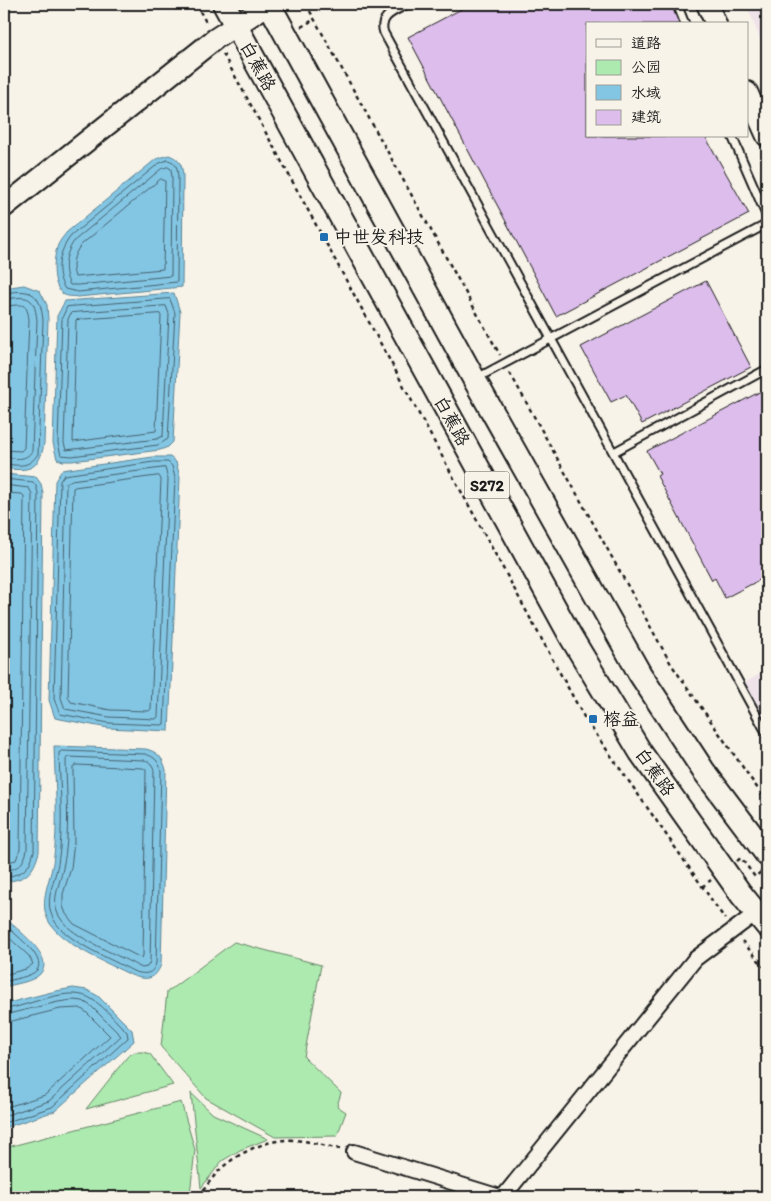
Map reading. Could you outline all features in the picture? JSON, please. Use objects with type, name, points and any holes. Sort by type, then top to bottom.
[{"type":"main road","name":"白蕉路","points":[[224,4],[571,637],[641,753],[741,894],[762,919]]},
{"type":"main road","name":"S272","points":[[269,4],[474,379],[640,674],[704,770],[767,855]]},
{"type":"street","points":[[4,207],[215,38],[269,4]]},
{"type":"street","points":[[707,4],[715,22]]},
{"type":"street","points":[[748,94],[767,136]]},
{"type":"street","points":[[354,1152],[502,1197],[696,959],[733,931],[762,919]]},
{"type":"lane","points":[[408,4],[385,17],[382,23],[384,33],[767,734]]},
{"type":"lane","points":[[677,4],[684,22]]},
{"type":"lane","points":[[733,138],[767,218]]},
{"type":"lane","points":[[474,379],[767,224]]},
{"type":"lane","points":[[614,452],[767,369]]},
{"type":"path","points":[[196,4],[584,717],[733,931],[767,970]]},
{"type":"path","points":[[306,4],[671,664],[767,802]]},
{"type":"path","points":[[198,1197],[215,1174],[233,1159],[273,1142],[294,1140],[354,1152]]},
{"type":"shaded area","points":[[746,4],[767,4],[767,56]]},
{"type":"shaded area","points":[[767,670],[767,723],[744,683]]},
{"type":"green space","points":[[234,942],[321,965],[304,1057],[341,1093],[337,1106],[346,1112],[337,1136],[275,1137],[206,1098],[161,1047],[167,992]]},
{"type":"green space","points":[[135,1052],[150,1054],[173,1085],[86,1109],[128,1056]]},
{"type":"green space","points":[[191,1093],[213,1114],[268,1139],[240,1150],[222,1161],[201,1188]]},
{"type":"green space","points":[[181,1102],[195,1150],[190,1194],[185,1197],[4,1197],[4,1148]]},
{"type":"water","points":[[169,155],[176,158],[180,163],[183,176],[182,287],[78,297],[63,294],[56,284],[54,271],[56,250],[62,238],[156,159]]},
{"type":"water","points":[[24,285],[40,291],[47,305],[48,320],[44,443],[36,464],[20,470],[4,468],[4,288]]},
{"type":"water","points":[[174,293],[180,312],[173,442],[168,447],[160,450],[72,461],[57,459],[53,443],[57,316],[65,301]]},
{"type":"water","points":[[153,457],[170,457],[176,462],[180,477],[169,731],[108,728],[55,718],[49,700],[55,481],[62,470]]},
{"type":"water","points":[[4,474],[36,477],[41,484],[43,493],[39,852],[34,866],[28,874],[18,879],[4,882]]},
{"type":"water","points":[[54,746],[146,749],[157,754],[163,762],[166,770],[161,964],[156,973],[150,978],[131,975],[77,947],[58,933],[47,917],[44,902],[53,863],[56,834]]},
{"type":"water","points":[[4,917],[25,935],[39,951],[44,967],[40,974],[33,979],[4,987]]},
{"type":"water","points":[[73,988],[87,990],[98,996],[132,1030],[134,1041],[55,1111],[4,1128],[4,1004]]},
{"type":"building","points":[[471,4],[671,4],[678,22],[586,22],[586,138],[706,138],[749,214],[556,316],[408,37]]},
{"type":"building","points":[[706,281],[751,367],[642,424],[626,395],[611,402],[581,347]]},
{"type":"building","points":[[767,388],[767,576],[725,598],[715,578],[712,580],[657,476],[660,474],[647,451]]},
{"type":"place","name":"中世发科技","points":[[324,237]]},
{"type":"place","name":"榕益","points":[[593,719]]}]
